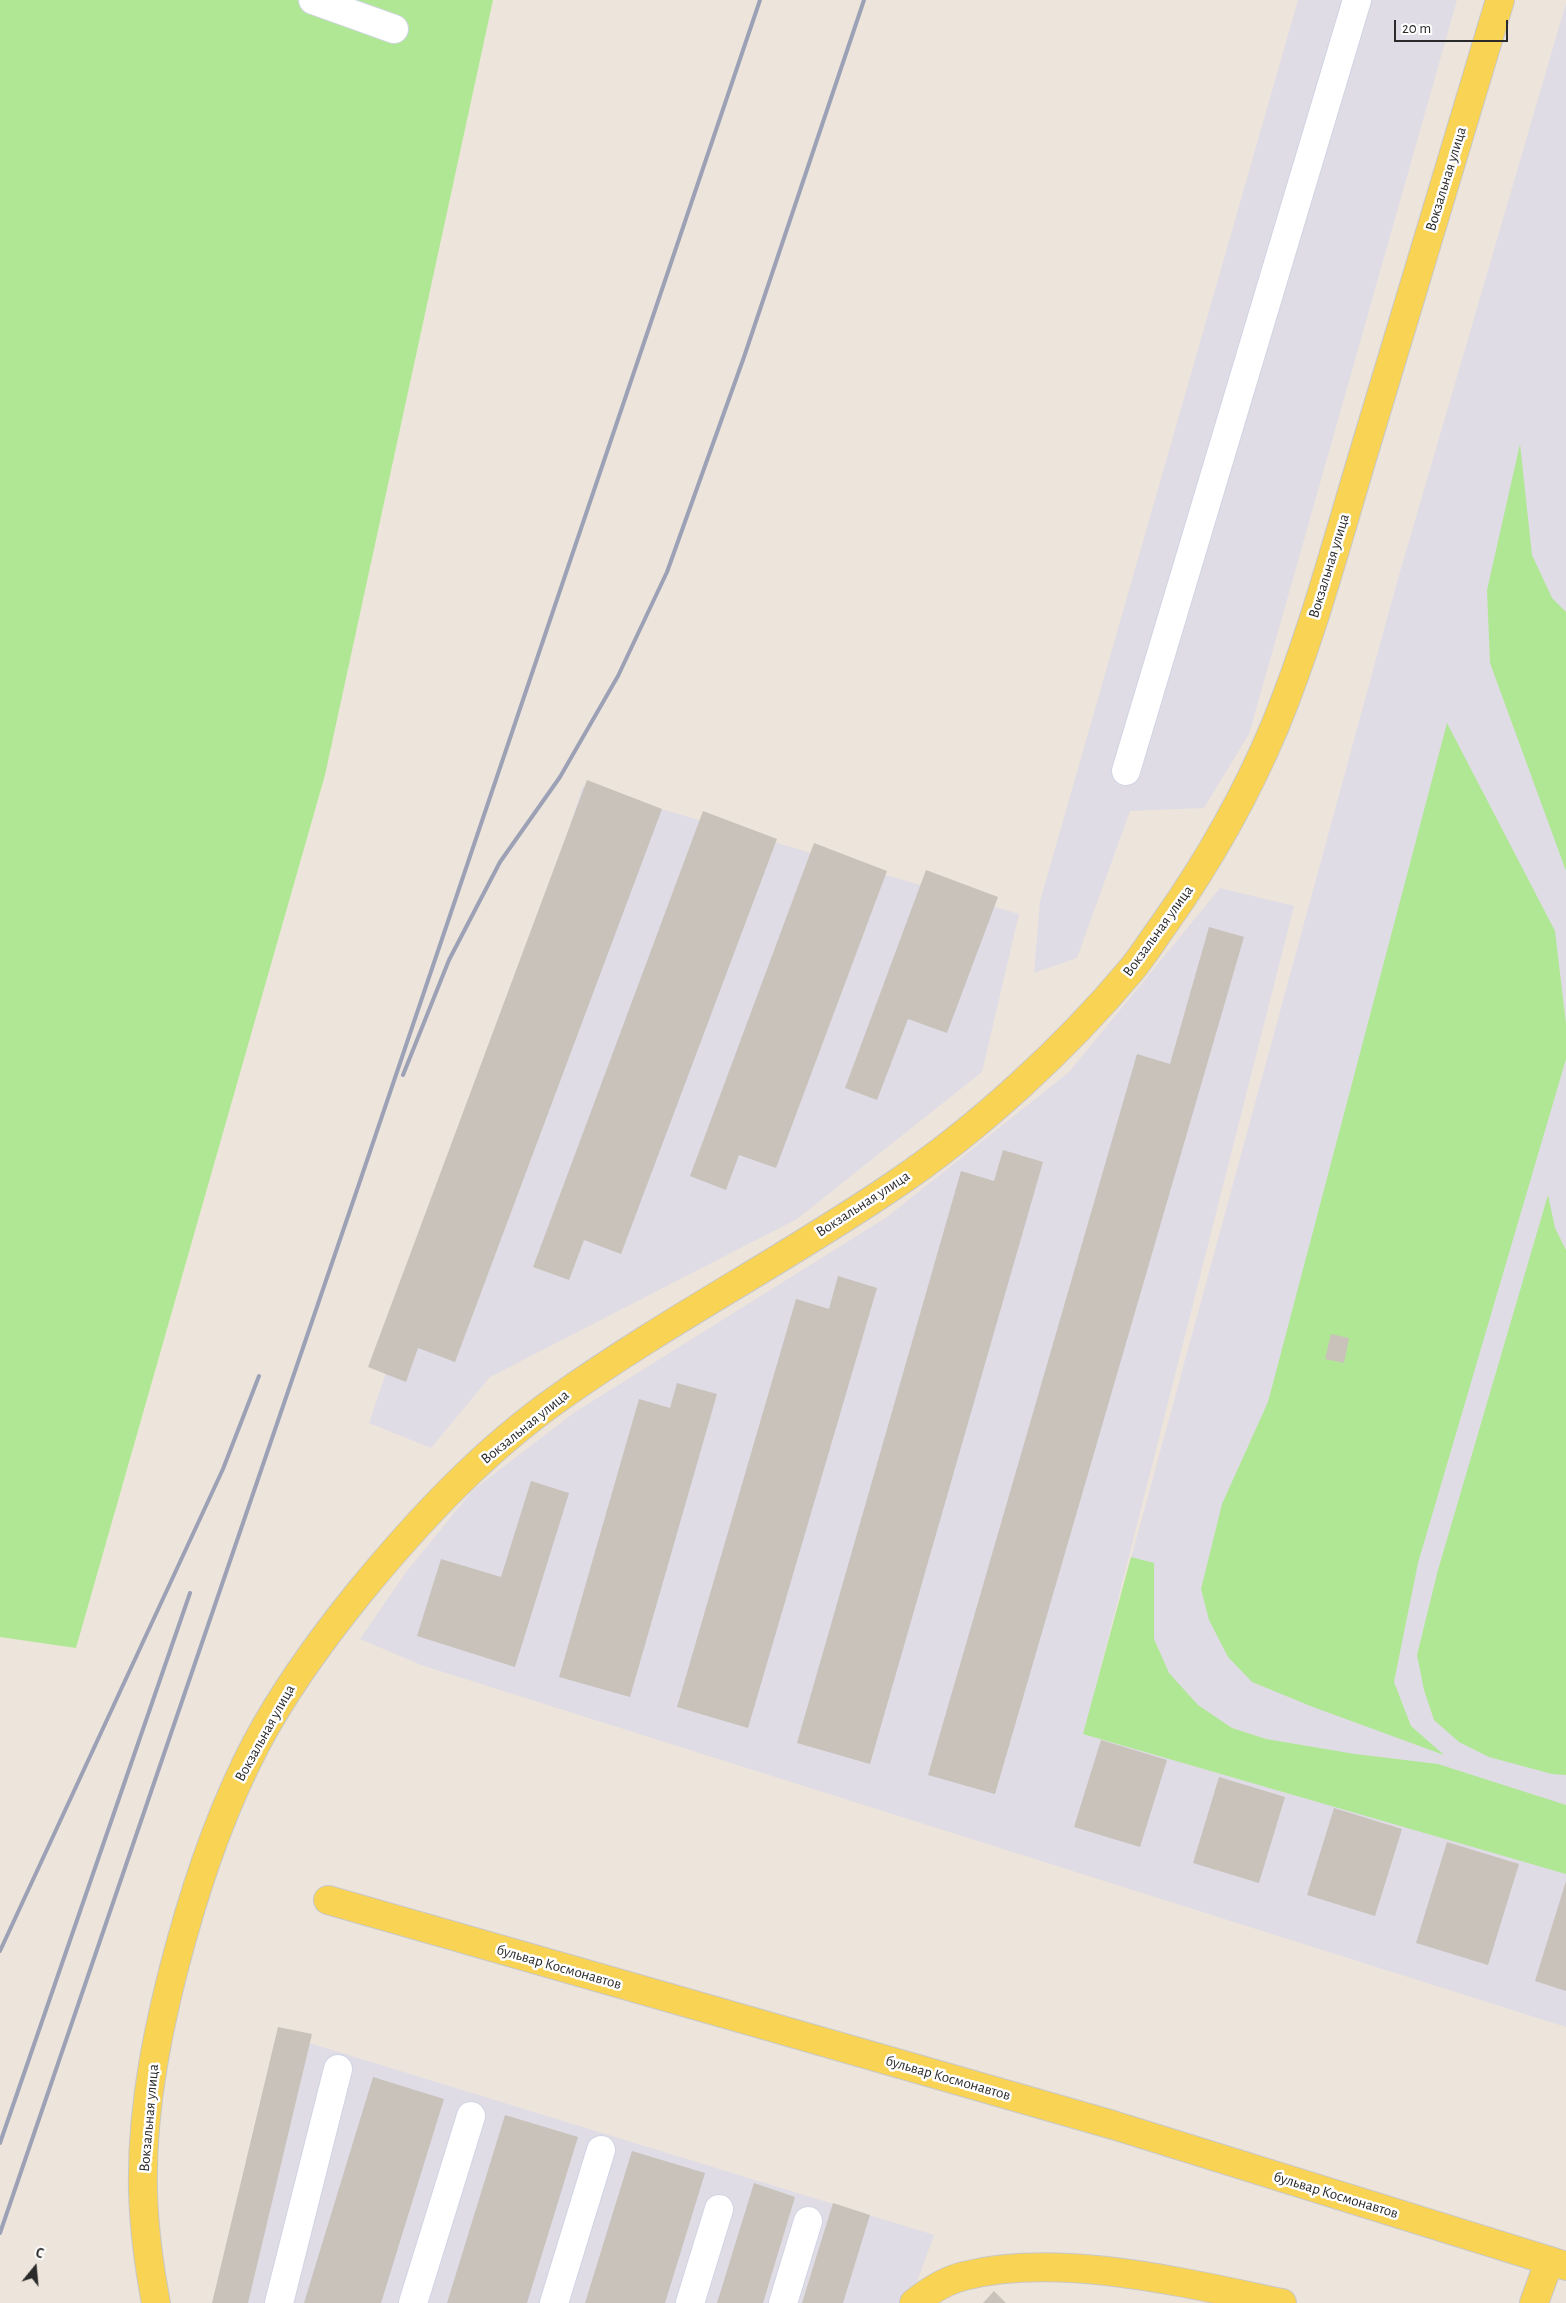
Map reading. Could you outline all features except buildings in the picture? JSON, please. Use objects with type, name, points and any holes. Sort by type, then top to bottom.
[{"type":"main road","name":"Вокзальная улица","points":[[156,2303],[148,2255],[143,2188],[145,2132],[152,2068],[169,1985],[196,1888],[224,1810],[258,1740],[298,1675],[338,1619],[396,1548],[451,1490],[497,1447],[554,1401],[610,1364],[895,1185],[978,1122],[1059,1048],[1134,967],[1192,885],[1234,811],[1275,727],[1316,610],[1500,0]]},
{"type":"main road","name":"бульвар Космонавтов","points":[[328,1900],[1113,2125],[1558,2264]]},
{"type":"main road","points":[[1534,2303],[1558,2264]]},
{"type":"main road","points":[[914,2303],[926,2294],[962,2276],[1010,2268],[1058,2268],[1134,2275],[1282,2303]]},
{"type":"street","points":[[313,0],[394,29]]},
{"type":"street","points":[[1126,771],[1356,0]]},
{"type":"street","points":[[279,2303],[338,2069]]},
{"type":"street","points":[[412,2303],[471,2116]]},
{"type":"street","points":[[554,2303],[601,2150]]},
{"type":"street","points":[[690,2303],[718,2209]]},
{"type":"street","points":[[783,2303],[808,2221]]},
{"type":"shaded area","points":[[1298,0],[1457,0],[1249,734],[1204,808],[1130,811],[1077,958],[1034,973],[1040,901]]},
{"type":"shaded area","points":[[1566,3],[1566,2027],[421,1665],[360,1639],[406,1572],[473,1490],[575,1412],[887,1217],[1069,1072],[1220,888],[1294,906],[1094,1694],[1397,582]]},
{"type":"shaded area","points":[[583,786],[1019,914],[982,1072],[797,1219],[490,1377],[431,1448],[369,1423]]},
{"type":"shaded area","points":[[290,2037],[934,2235],[909,2303],[238,2303]]},
{"type":"green space","points":[[0,0],[493,0],[325,775],[76,1648],[0,1637]]},
{"type":"green space","points":[[1520,444],[1532,555],[1552,598],[1566,612],[1566,871],[1490,663],[1487,590]]},
{"type":"green space","points":[[1447,723],[1555,931],[1566,1024],[1566,1059],[1418,1563],[1394,1682],[1411,1726],[1444,1755],[1313,1707],[1252,1682],[1228,1657],[1209,1620],[1201,1589],[1222,1504],[1268,1402]]},
{"type":"green space","points":[[1548,1195],[1555,1228],[1566,1250],[1566,1775],[1552,1774],[1489,1757],[1459,1742],[1434,1720],[1424,1690],[1417,1655],[1438,1570]]},
{"type":"green space","points":[[1131,1557],[1154,1563],[1154,1639],[1169,1673],[1198,1705],[1232,1728],[1266,1739],[1355,1754],[1438,1764],[1566,1805],[1566,1874],[1083,1734]]},
{"type":"railway","points":[[0,2233],[358,1187],[760,0]]},
{"type":"railway","points":[[403,1075],[449,960],[500,862],[560,777],[618,676],[667,572],[744,357],[864,0]]},
{"type":"railway","points":[[0,1951],[223,1469],[259,1376]]},
{"type":"railway","points":[[0,2143],[190,1593]]}]
